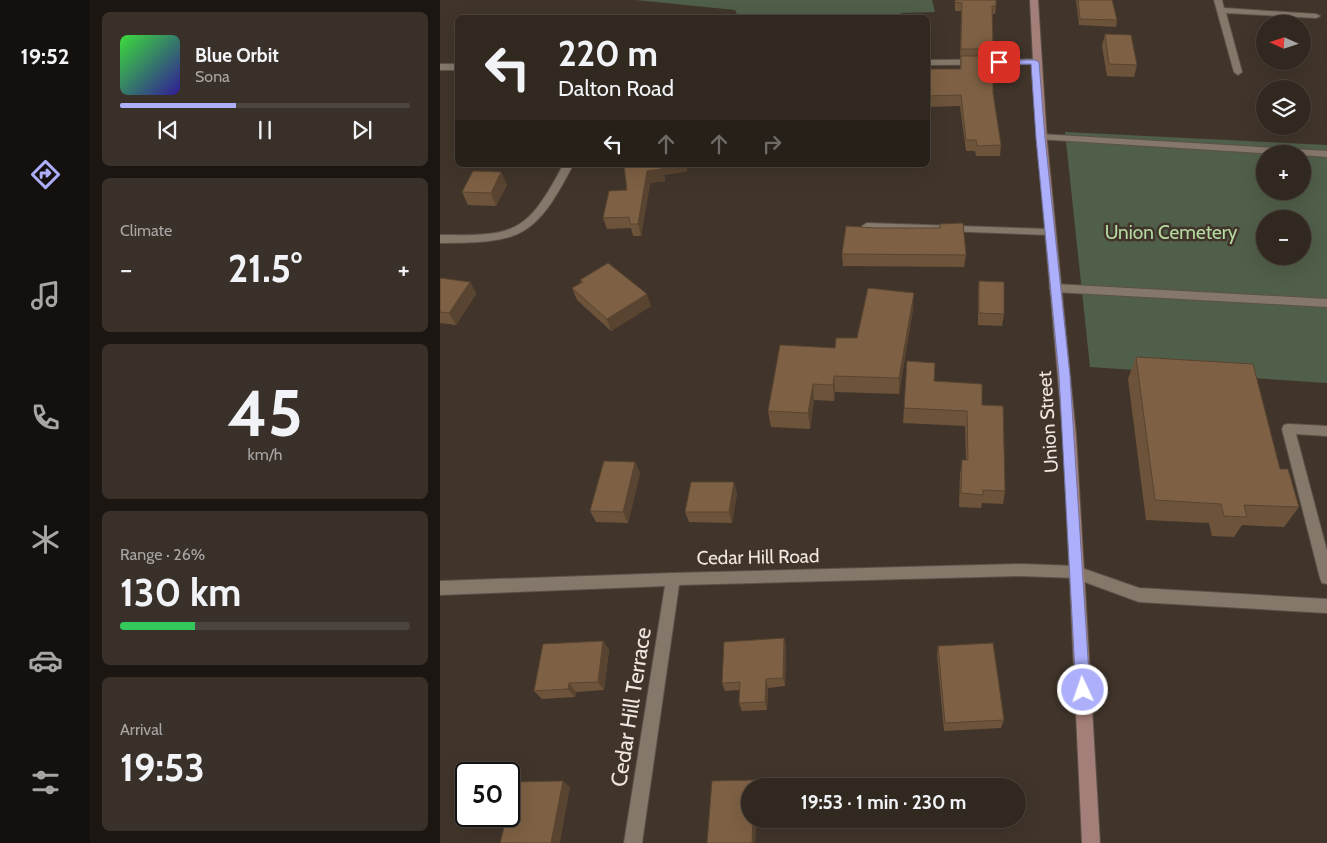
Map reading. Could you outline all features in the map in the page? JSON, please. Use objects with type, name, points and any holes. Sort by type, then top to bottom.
[{"type":"main road","name":"Union Street","points":[[1034,0],[1035,62],[1040,138],[1065,376],[1091,843]]},
{"type":"street","points":[[1218,0],[1238,72]]},
{"type":"street","points":[[1221,10],[1316,16]]},
{"type":"street","points":[[930,63],[1035,62]]},
{"type":"street","points":[[440,67],[455,67]]},
{"type":"street","points":[[1040,138],[1327,154]]},
{"type":"street","points":[[440,239],[478,240],[499,238],[526,227],[539,215],[567,167]]},
{"type":"street","points":[[867,226],[1050,232]]},
{"type":"street","points":[[1055,288],[1327,303]]},
{"type":"street","points":[[1327,431],[1288,429],[1327,578]]},
{"type":"street","name":"Cedar Hill Road","points":[[440,588],[673,579],[1012,571],[1076,572],[1139,595],[1327,606]]},
{"type":"street","name":"Cedar Hill Terrace","points":[[633,843],[673,579]]},
{"type":"green space","points":[[636,0],[932,0],[935,12],[901,13],[901,15],[738,15],[735,10]]},
{"type":"green space","name":"Union Cemetery","points":[[1065,132],[1327,145],[1327,383],[1090,367]]},
{"type":"building","points":[[955,0],[996,0],[996,6],[992,6],[993,49],[961,49],[962,3],[955,2]]},
{"type":"building","points":[[1078,0],[1112,0],[1117,20],[1080,19]]},
{"type":"building","points":[[1105,34],[1131,35],[1137,65],[1109,64]]},
{"type":"building","points":[[961,56],[993,56],[993,93],[1001,145],[977,146],[976,140],[966,140],[961,95],[930,96],[930,69],[961,69]]},
{"type":"building","points":[[624,167],[662,167],[662,169],[647,171],[638,224],[630,224],[629,217],[603,218],[609,191],[627,190]]},
{"type":"building","points":[[473,171],[501,172],[491,193],[462,192]]},
{"type":"building","points":[[963,223],[966,255],[842,254],[846,226],[940,228],[940,224]]},
{"type":"building","points":[[608,263],[647,294],[607,319],[572,288],[583,282],[580,280]]},
{"type":"building","points":[[440,278],[470,282],[449,313],[440,312]]},
{"type":"building","points":[[979,281],[1004,282],[1004,314],[979,313]]},
{"type":"building","points":[[868,288],[914,293],[899,378],[834,376],[833,385],[813,384],[808,413],[768,411],[780,345],[835,348],[836,338],[857,338]]},
{"type":"building","points":[[1136,357],[1253,364],[1280,469],[1288,469],[1299,507],[1244,505],[1247,517],[1224,516],[1221,504],[1155,500]]},
{"type":"building","points":[[907,361],[935,363],[934,381],[982,384],[982,405],[1003,406],[1005,491],[983,490],[983,495],[961,493],[962,460],[968,460],[967,411],[904,408]]},
{"type":"building","points":[[604,461],[635,462],[623,512],[590,511]]},
{"type":"building","points":[[691,482],[734,482],[729,512],[685,512]]},
{"type":"building","points":[[784,638],[783,678],[766,679],[765,702],[739,703],[740,682],[722,683],[724,642]]},
{"type":"building","points":[[603,641],[598,682],[569,683],[568,689],[534,691],[543,644]]},
{"type":"building","points":[[993,643],[1004,720],[945,723],[938,646]]},
{"type":"building","points":[[741,780],[741,828],[753,828],[752,843],[707,843],[712,781]]},
{"type":"building","points":[[563,781],[551,843],[500,843],[504,827],[520,827],[520,782]]},
{"type":"route","points":[[999,62],[1035,62],[1040,138],[1065,376],[1083,690]]}]
